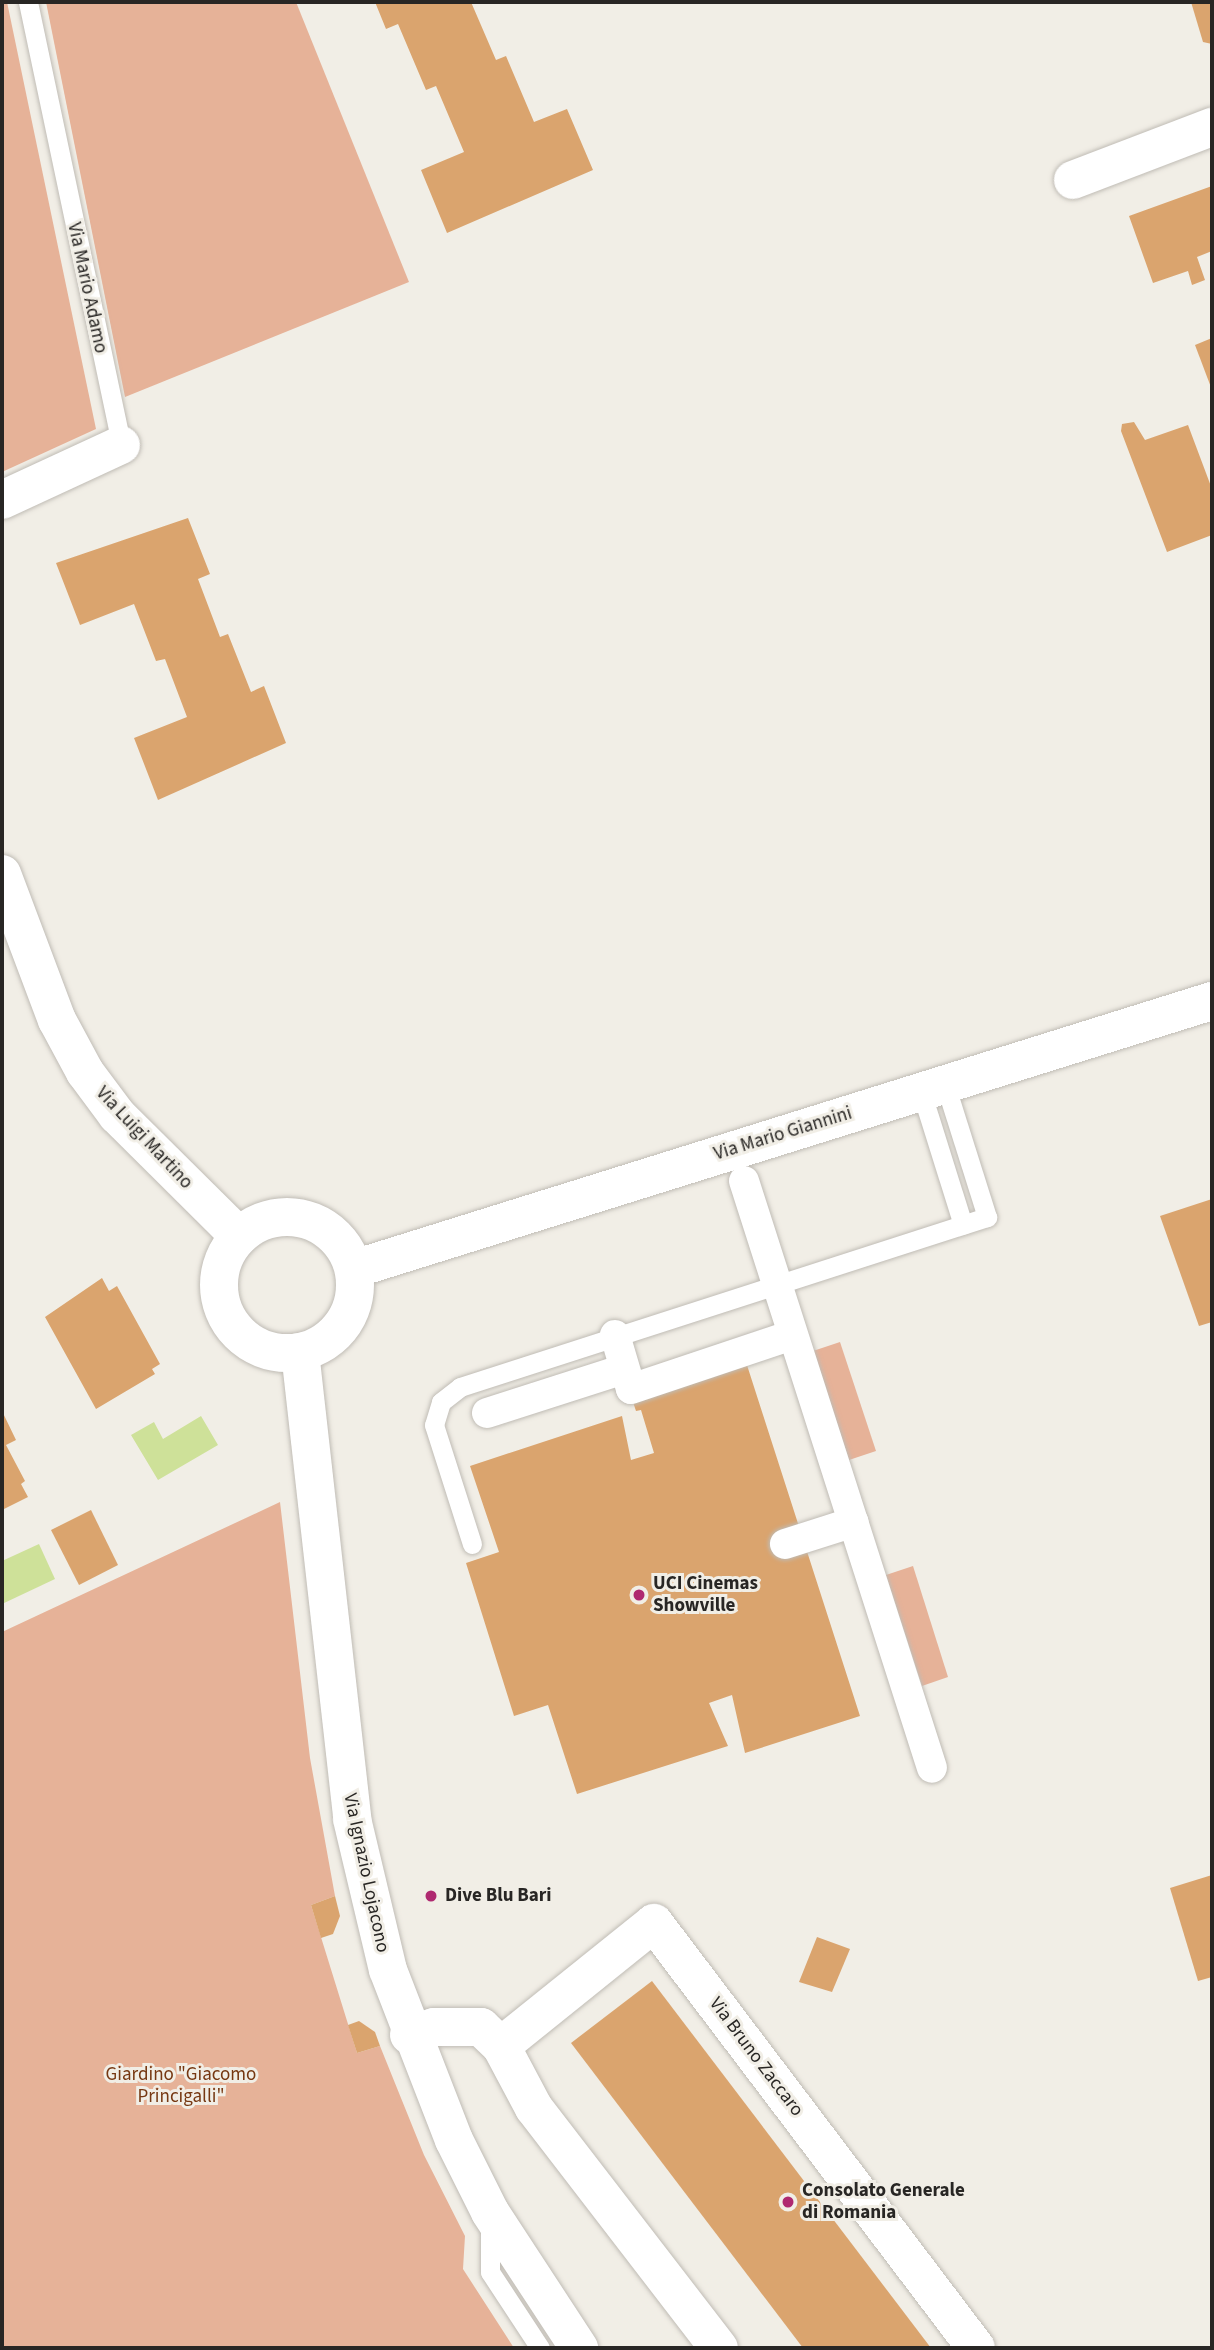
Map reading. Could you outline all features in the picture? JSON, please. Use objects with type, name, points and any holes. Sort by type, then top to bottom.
[{"type":"street","points":[[1073,180],[1212,127]]},
{"type":"street","name":"Via Mario Adamo","points":[[2,500],[121,445]]},
{"type":"street","name":"Via Luigi Martino","points":[[2,874],[57,1020],[85,1072],[117,1115],[239,1236]]},
{"type":"street","name":"Via Mario Giannini","points":[[355,1269],[1212,1001]]},
{"type":"street","points":[[744,1181],[932,1768]]},
{"type":"street","points":[[272,1217],[302,1217],[323,1226],[343,1244],[355,1269],[356,1292],[342,1326],[325,1342],[300,1352],[261,1348],[233,1326],[220,1296],[219,1282],[223,1260],[239,1236],[272,1217]]},
{"type":"street","points":[[615,1335],[631,1390],[792,1335]]},
{"type":"street","name":"Via Ignazio Lojacono","points":[[300,1352],[352,1819],[368,1899],[410,2035],[490,2212],[579,2348]]},
{"type":"street","points":[[487,1413],[624,1369]]},
{"type":"street","points":[[785,1544],[854,1522]]},
{"type":"street","name":"Via Bruno Zaccaro","points":[[501,2046],[654,1923],[976,2348]]},
{"type":"street","points":[[410,2035],[434,2027],[481,2027],[501,2046],[534,2108],[719,2348]]},
{"type":"lane","name":"Via Mario Adamo","points":[[28,2],[121,445]]},
{"type":"lane","points":[[472,1544],[434,1425],[442,1402],[460,1387],[987,1217],[933,1088]]},
{"type":"lane","points":[[933,1088],[963,1225]]},
{"type":"lane","points":[[490,2212],[490,2273],[540,2348]]},
{"type":"green space","points":[[2,2],[7,2],[96,429],[2,472]]},
{"type":"green space","points":[[46,2],[296,2],[409,282],[125,397]]},
{"type":"green space","points":[[840,1342],[876,1451],[849,1460],[813,1351]]},
{"type":"green space","name":"Giardino \"Giacomo Princigalli\"","points":[[280,1502],[310,1758],[335,1896],[311,1905],[357,2053],[380,2046],[424,2155],[465,2236],[463,2269],[514,2348],[2,2348],[2,1632]]},
{"type":"green space","points":[[913,1566],[948,1677],[922,1686],[886,1575]]},
{"type":"shaded area","points":[[201,1416],[218,1445],[158,1480],[131,1435],[154,1422],[163,1439]]},
{"type":"shaded area","points":[[39,1544],[55,1579],[2,1604],[2,1561]]},
{"type":"building","points":[[375,2],[471,2],[496,60],[506,56],[534,122],[567,109],[593,170],[447,233],[421,170],[464,152],[436,86],[426,90],[398,24],[386,29]]},
{"type":"building","points":[[1191,2],[1212,2],[1212,44],[1203,42]]},
{"type":"building","points":[[1212,186],[1212,251],[1197,257],[1205,280],[1192,285],[1188,271],[1153,283],[1129,216]]},
{"type":"building","points":[[1212,338],[1212,390],[1195,345]]},
{"type":"building","points":[[1134,422],[1145,440],[1188,425],[1212,489],[1212,535],[1167,552],[1121,431],[1122,424]]},
{"type":"building","points":[[188,518],[210,574],[198,579],[220,637],[228,634],[251,692],[264,686],[286,743],[158,800],[134,738],[187,717],[165,659],[156,661],[134,604],[80,625],[56,563]]},
{"type":"building","points":[[1212,1199],[1212,1322],[1199,1326],[1160,1216]]},
{"type":"building","points":[[102,1278],[109,1291],[117,1286],[160,1364],[152,1369],[155,1374],[96,1409],[45,1317]]},
{"type":"building","name":"UCI Cinemas Showville","points":[[746,1362],[860,1716],[745,1753],[732,1695],[709,1703],[728,1746],[577,1794],[548,1705],[514,1716],[466,1563],[499,1552],[470,1466],[622,1416],[631,1460],[654,1453],[641,1410],[636,1411],[632,1399]]},
{"type":"building","points":[[2,1411],[16,1440],[6,1445],[25,1481],[21,1484],[28,1497],[2,1510]]},
{"type":"building","points":[[91,1510],[118,1565],[79,1585],[51,1530]]},
{"type":"building","points":[[1212,1875],[1212,1977],[1198,1981],[1170,1888]]},
{"type":"building","points":[[335,1896],[340,1916],[333,1934],[321,1938],[311,1905]]},
{"type":"building","points":[[817,1937],[850,1949],[832,1992],[799,1982]]},
{"type":"building","points":[[652,1981],[931,2348],[803,2348],[571,2043]]},
{"type":"building","points":[[359,2021],[375,2032],[380,2046],[357,2053],[348,2025]]},
{"type":"place","name":"UCI Cinemas Showville","points":[[639,1595]]},
{"type":"place","name":"Dive Blu Bari","points":[[431,1896]]},
{"type":"place","name":"Consolato Generale di Romania","points":[[788,2202]]}]
